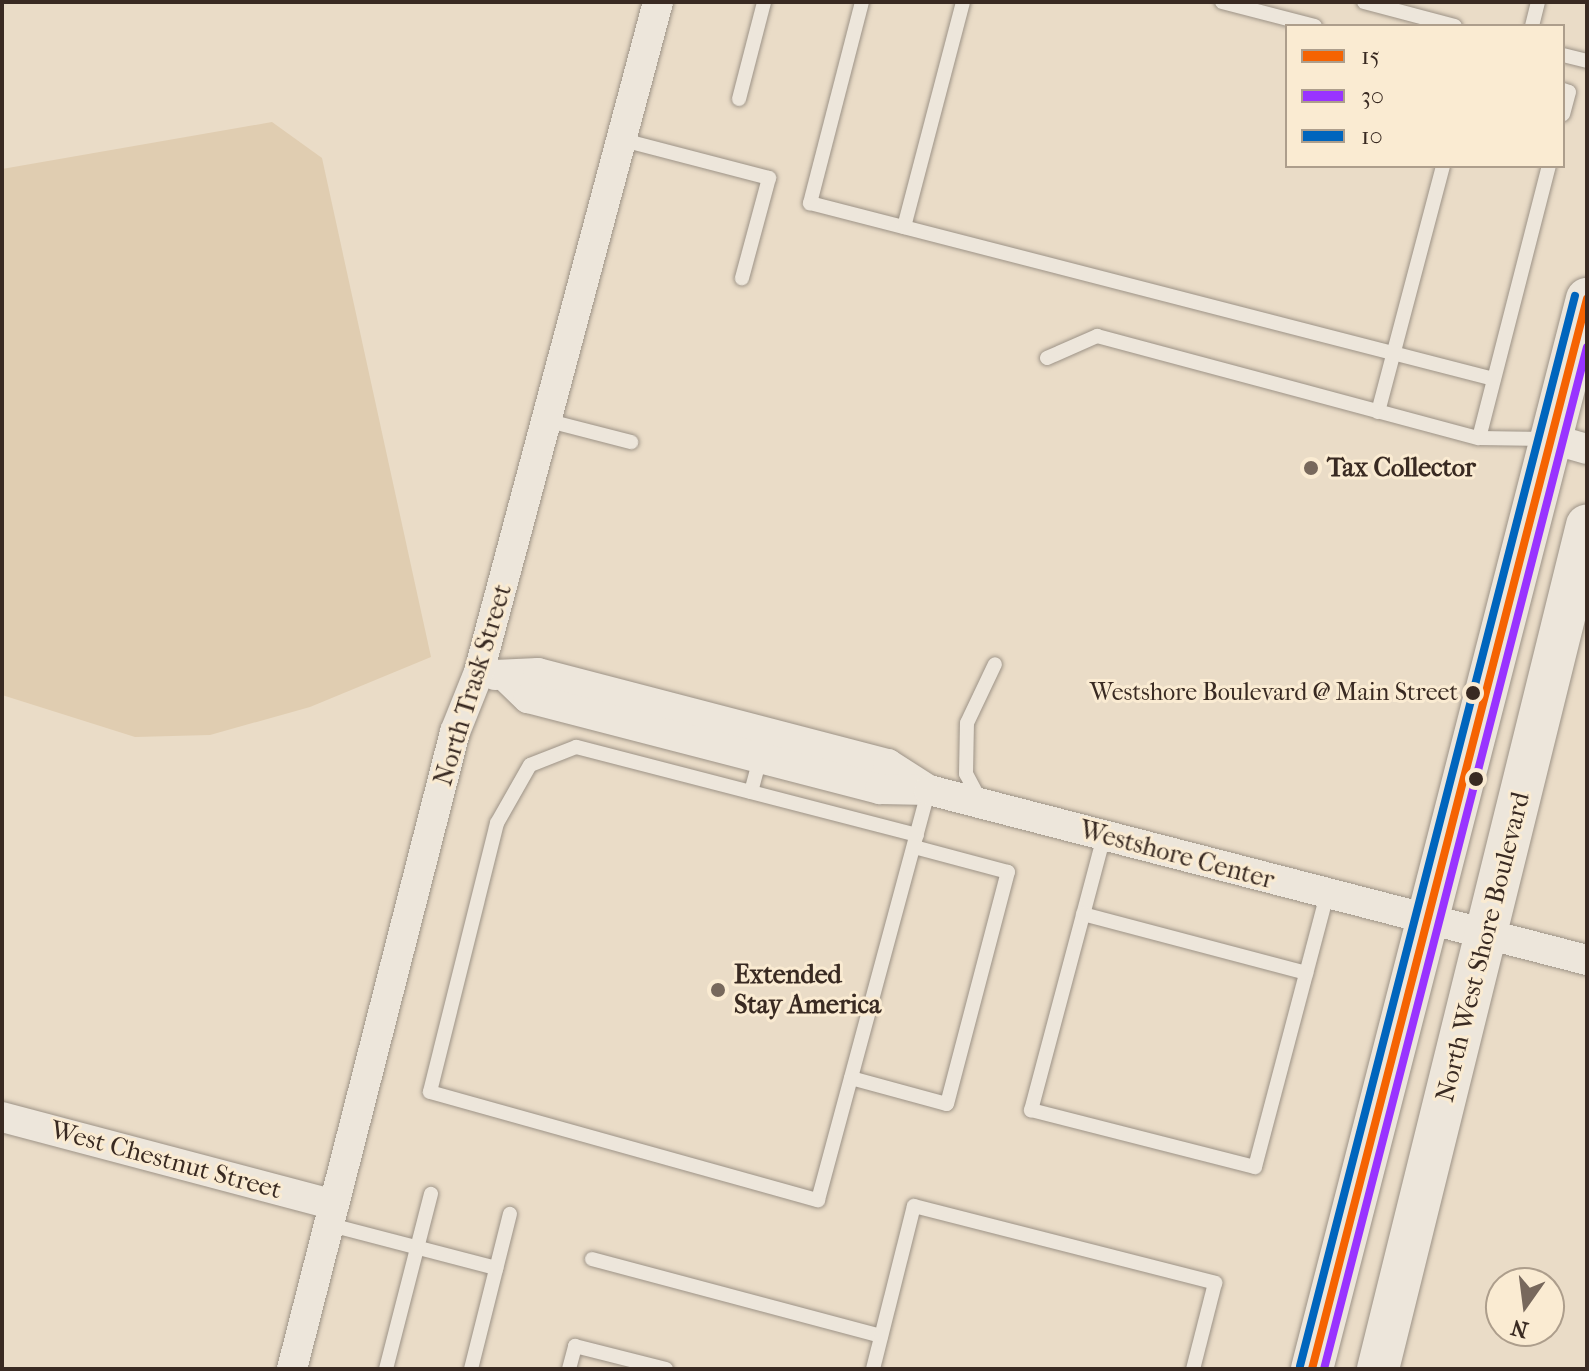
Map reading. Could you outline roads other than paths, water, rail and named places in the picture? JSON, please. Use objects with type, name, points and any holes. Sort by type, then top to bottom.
[{"type":"main road","points":[[1312,1369],[1425,920],[1569,444],[1587,299]]},
{"type":"main road","name":"North West Shore Boulevard","points":[[1378,1369],[1486,933],[1571,619],[1587,525]]},
{"type":"street","name":"North Trask Street","points":[[292,1369],[329,1214],[455,732],[493,675],[549,421],[658,2]]},
{"type":"street","name":"Westshore Center","points":[[493,675],[538,673],[764,746],[888,764],[929,790],[1587,960]]},
{"type":"street","name":"West Chestnut Street","points":[[2,1117],[329,1214]]},
{"type":"lane","points":[[739,99],[764,2]]},
{"type":"lane","points":[[862,2],[810,203],[1494,379]]},
{"type":"lane","points":[[904,227],[963,2]]},
{"type":"lane","points":[[1222,2],[1307,24]]},
{"type":"lane","points":[[1364,2],[1447,24]]},
{"type":"lane","points":[[1532,24],[1538,2]]},
{"type":"lane","points":[[1565,56],[1587,61]]},
{"type":"lane","points":[[623,140],[769,178],[742,278]]},
{"type":"lane","points":[[1378,412],[1442,168]]},
{"type":"lane","points":[[1479,438],[1548,168]]},
{"type":"lane","points":[[1047,358],[1097,336],[1479,438],[1569,444]]},
{"type":"lane","points":[[549,421],[631,442]]},
{"type":"lane","points":[[983,804],[966,774],[967,723],[995,664]]},
{"type":"lane","points":[[751,792],[764,746]]},
{"type":"lane","points":[[851,1078],[947,1104],[1008,872],[915,841],[751,792],[576,747],[530,765],[497,823],[430,1092],[818,1200],[915,841],[929,790]]},
{"type":"lane","points":[[1104,836],[1031,1110],[1255,1167],[1327,894]]},
{"type":"lane","points":[[1083,914],[1306,973]]},
{"type":"lane","points":[[386,1369],[431,1194]]},
{"type":"lane","points":[[873,1369],[914,1206],[1215,1283],[1193,1369]]},
{"type":"lane","points":[[329,1214],[417,1247],[496,1268]]},
{"type":"lane","points":[[471,1369],[510,1214]]},
{"type":"lane","points":[[592,1259],[881,1336]]},
{"type":"lane","points":[[569,1369],[575,1346],[666,1369]]},
{"type":"place","name":"Tax Collector","points":[[1311,468]]},
{"type":"place","name":"Westshore Boulevard @ Main Street","points":[[1473,693]]},
{"type":"place","name":"Extended Stay America","points":[[718,990]]}]
